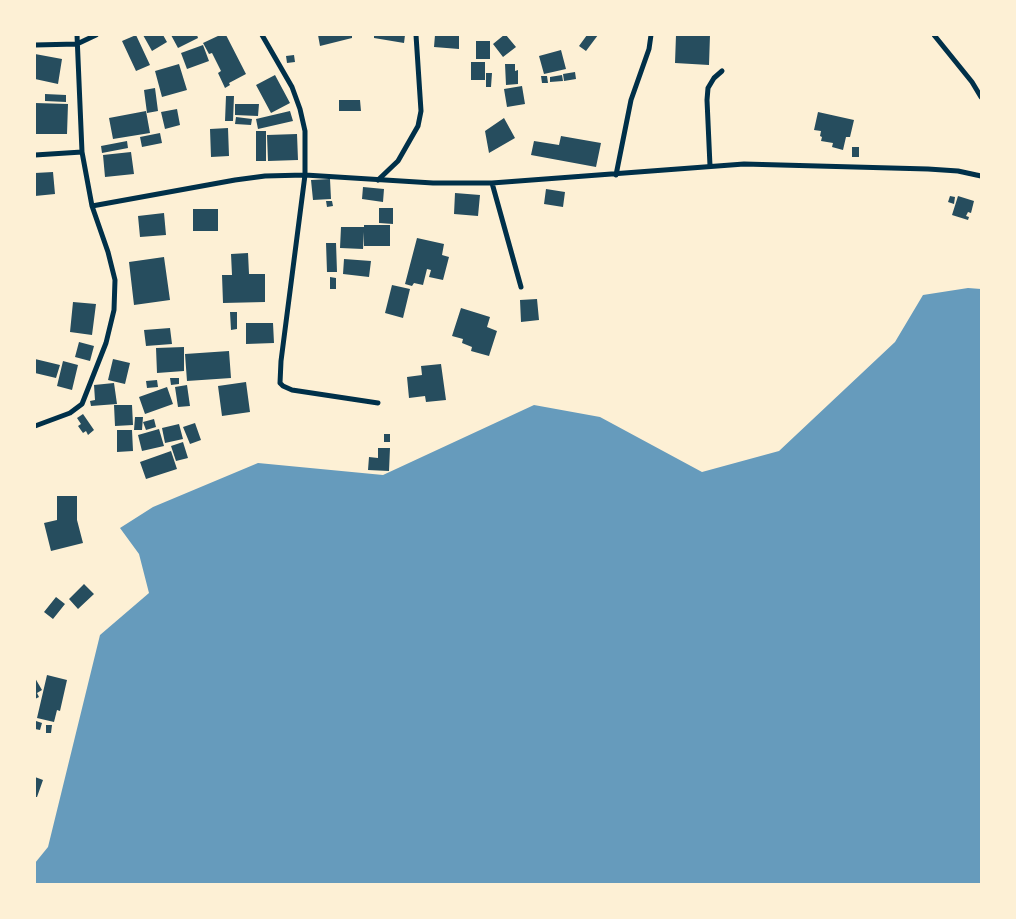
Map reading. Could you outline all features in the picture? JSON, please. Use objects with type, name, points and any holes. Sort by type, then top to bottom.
[{"type":"street","points":[[35,426],[70,413],[82,404],[106,343],[114,310],[115,280],[108,252],[92,206],[82,152],[77,35]]},
{"type":"street","points":[[35,44],[77,44],[96,35]]},
{"type":"street","points":[[262,35],[292,87],[305,131],[305,175],[280,383],[292,390],[378,403]]},
{"type":"street","points":[[378,180],[398,161],[418,126],[421,111],[418,91],[416,35]]},
{"type":"street","points":[[616,175],[631,100],[649,49],[651,35]]},
{"type":"street","points":[[934,35],[972,82],[981,97]]},
{"type":"street","points":[[710,166],[708,88],[714,78],[722,71]]},
{"type":"street","points":[[35,155],[82,152]]},
{"type":"street","points":[[92,206],[264,176],[305,175],[378,180],[492,183],[744,164],[949,170],[981,176]]},
{"type":"street","points":[[492,183],[521,287]]},
{"type":"water","points":[[968,288],[981,289],[981,884],[35,884],[35,863],[48,847],[100,635],[149,593],[139,554],[120,528],[153,507],[258,463],[383,475],[534,405],[600,417],[702,472],[779,451],[895,342],[923,295]]},
{"type":"building","points":[[136,35],[150,65],[136,71],[122,41]]},
{"type":"building","points":[[143,35],[163,35],[167,42],[152,51]]},
{"type":"building","points":[[171,35],[197,35],[198,38],[178,48]]},
{"type":"building","points":[[220,35],[226,35],[246,74],[229,83],[230,85],[225,88],[218,73],[221,71],[212,53],[209,54],[203,43]]},
{"type":"building","points":[[318,35],[352,35],[352,38],[320,46]]},
{"type":"building","points":[[374,35],[405,35],[404,43],[374,38]]},
{"type":"building","points":[[435,35],[459,35],[459,49],[434,47]]},
{"type":"building","points":[[504,35],[516,47],[503,57],[493,44]]},
{"type":"building","points":[[587,35],[598,35],[586,51],[579,46]]},
{"type":"building","points":[[676,35],[710,35],[709,65],[675,63]]},
{"type":"building","points":[[476,41],[490,41],[490,59],[476,59]]},
{"type":"building","points":[[203,45],[209,61],[187,69],[181,53]]},
{"type":"building","points":[[561,50],[566,69],[544,74],[539,56]]},
{"type":"building","points":[[35,54],[62,59],[58,84],[35,79]]},
{"type":"building","points":[[294,55],[295,62],[287,63],[286,56]]},
{"type":"building","points":[[471,62],[485,62],[485,80],[471,80]]},
{"type":"building","points":[[179,64],[187,90],[162,97],[155,71]]},
{"type":"building","points":[[505,64],[515,64],[515,71],[518,70],[518,84],[506,85]]},
{"type":"building","points":[[575,72],[576,79],[564,81],[563,74]]},
{"type":"building","points":[[486,73],[492,73],[491,87],[486,87]]},
{"type":"building","points":[[275,75],[290,103],[271,113],[256,85]]},
{"type":"building","points":[[562,75],[563,81],[550,82],[550,77]]},
{"type":"building","points":[[541,76],[547,76],[548,83],[542,83]]},
{"type":"building","points":[[522,86],[525,104],[507,107],[504,89]]},
{"type":"building","points":[[155,88],[158,111],[147,113],[144,90]]},
{"type":"building","points":[[45,94],[66,95],[66,102],[45,101]]},
{"type":"building","points":[[226,96],[234,96],[233,121],[225,121]]},
{"type":"building","points":[[339,100],[360,100],[361,111],[339,111]]},
{"type":"building","points":[[35,103],[68,104],[67,134],[35,134]]},
{"type":"building","points":[[235,104],[259,104],[258,116],[235,115]]},
{"type":"building","points":[[177,109],[180,125],[165,129],[161,112]]},
{"type":"building","points":[[146,111],[150,133],[113,139],[109,118]]},
{"type":"building","points":[[290,111],[293,121],[258,129],[256,119]]},
{"type":"building","points":[[818,112],[854,120],[850,137],[846,137],[843,150],[832,147],[833,143],[821,141],[821,131],[814,130]]},
{"type":"building","points":[[236,117],[252,119],[251,125],[235,124]]},
{"type":"building","points":[[504,118],[515,138],[489,153],[485,131]]},
{"type":"building","points":[[228,128],[229,156],[211,157],[210,129]]},
{"type":"building","points":[[256,131],[266,131],[266,161],[256,161]]},
{"type":"building","points":[[160,133],[162,143],[142,147],[140,137]]},
{"type":"building","points":[[297,134],[298,160],[268,161],[267,135]]},
{"type":"building","points":[[561,136],[601,143],[596,167],[531,155],[534,141],[559,145]]},
{"type":"building","points":[[127,141],[128,148],[102,153],[101,146]]},
{"type":"building","points":[[852,147],[859,147],[859,157],[852,157]]},
{"type":"building","points":[[131,152],[134,174],[105,177],[103,155]]},
{"type":"building","points":[[53,172],[55,194],[35,196],[35,173]]},
{"type":"building","points":[[330,179],[331,199],[313,200],[311,180]]},
{"type":"building","points":[[363,187],[384,189],[383,202],[362,199]]},
{"type":"building","points":[[546,189],[565,192],[563,207],[544,204]]},
{"type":"building","points":[[455,193],[480,195],[478,216],[454,214]]},
{"type":"building","points":[[950,196],[955,197],[954,204],[948,202]]},
{"type":"building","points":[[958,196],[974,201],[971,213],[968,212],[966,216],[969,217],[968,220],[952,215]]},
{"type":"building","points":[[326,201],[332,201],[333,206],[327,207]]},
{"type":"building","points":[[379,208],[393,208],[393,224],[379,223]]},
{"type":"building","points":[[193,209],[218,209],[218,231],[193,231]]},
{"type":"building","points":[[164,213],[166,235],[140,237],[138,216]]},
{"type":"building","points":[[364,225],[390,225],[390,246],[364,246],[364,232],[363,249],[340,248],[341,227],[364,227]]},
{"type":"building","points":[[417,238],[444,244],[442,255],[449,257],[443,280],[429,277],[431,270],[427,269],[423,285],[414,283],[412,286],[405,284]]},
{"type":"building","points":[[326,243],[336,243],[337,272],[327,272]]},
{"type":"building","points":[[248,253],[249,274],[265,274],[265,302],[223,303],[222,275],[232,275],[231,254]]},
{"type":"building","points":[[164,257],[170,300],[134,305],[129,262]]},
{"type":"building","points":[[344,259],[371,261],[369,277],[343,274]]},
{"type":"building","points":[[330,277],[336,278],[336,289],[330,289]]},
{"type":"building","points":[[392,285],[410,289],[403,318],[385,313]]},
{"type":"building","points":[[537,299],[539,320],[521,322],[520,300]]},
{"type":"building","points":[[73,302],[96,304],[92,335],[70,332]]},
{"type":"building","points":[[461,308],[490,317],[487,327],[497,331],[489,356],[471,351],[472,347],[462,343],[463,339],[452,336]]},
{"type":"building","points":[[230,312],[237,312],[237,329],[231,330]]},
{"type":"building","points":[[246,323],[273,323],[274,343],[246,344]]},
{"type":"building","points":[[170,328],[172,344],[146,346],[144,330]]},
{"type":"building","points":[[79,342],[94,346],[90,361],[75,357]]},
{"type":"building","points":[[184,347],[184,371],[157,373],[156,348]]},
{"type":"building","points":[[229,351],[231,378],[187,381],[185,354]]},
{"type":"building","points":[[35,359],[60,365],[56,378],[35,373]]},
{"type":"building","points":[[113,359],[130,363],[125,384],[108,380]]},
{"type":"building","points":[[63,361],[78,365],[72,390],[57,386]]},
{"type":"building","points":[[441,364],[446,400],[426,402],[425,396],[409,398],[407,377],[422,375],[421,366]]},
{"type":"building","points":[[170,378],[179,378],[179,384],[171,385]]},
{"type":"building","points":[[157,380],[158,387],[147,388],[146,381]]},
{"type":"building","points":[[246,382],[250,412],[222,416],[218,386]]},
{"type":"building","points":[[114,383],[117,404],[91,406],[90,401],[95,400],[94,385]]},
{"type":"building","points":[[187,385],[190,406],[178,407],[175,387]]},
{"type":"building","points":[[167,387],[173,404],[145,414],[139,397]]},
{"type":"building","points":[[114,405],[132,405],[133,425],[115,426]]},
{"type":"building","points":[[83,414],[94,430],[88,435],[86,431],[83,433],[78,426],[81,424],[77,418]]},
{"type":"building","points":[[135,417],[143,417],[142,430],[134,430]]},
{"type":"building","points":[[154,419],[156,427],[146,430],[143,422]]},
{"type":"building","points":[[195,423],[201,440],[190,444],[183,427]]},
{"type":"building","points":[[179,424],[183,439],[165,443],[162,428]]},
{"type":"building","points":[[159,429],[164,446],[142,451],[138,435]]},
{"type":"building","points":[[117,430],[132,430],[133,451],[117,452]]},
{"type":"building","points":[[384,434],[390,434],[390,442],[384,442]]},
{"type":"building","points":[[183,442],[188,458],[176,461],[171,446]]},
{"type":"building","points":[[378,448],[390,448],[389,471],[368,470],[369,457],[378,458]]},
{"type":"building","points":[[171,451],[177,469],[146,479],[140,462]]},
{"type":"building","points":[[57,496],[77,496],[77,520],[83,543],[51,551],[44,523],[57,520]]},
{"type":"building","points":[[84,584],[94,594],[78,609],[69,599]]},
{"type":"building","points":[[56,597],[65,604],[53,619],[44,612]]},
{"type":"building","points":[[47,675],[67,680],[60,711],[57,710],[54,722],[37,718]]},
{"type":"building","points":[[35,678],[42,690],[37,693],[39,697],[35,699]]},
{"type":"building","points":[[36,721],[42,723],[40,730],[35,729]]},
{"type":"building","points":[[46,725],[52,725],[51,733],[46,733]]},
{"type":"building","points":[[35,777],[43,780],[37,797],[35,797]]}]
